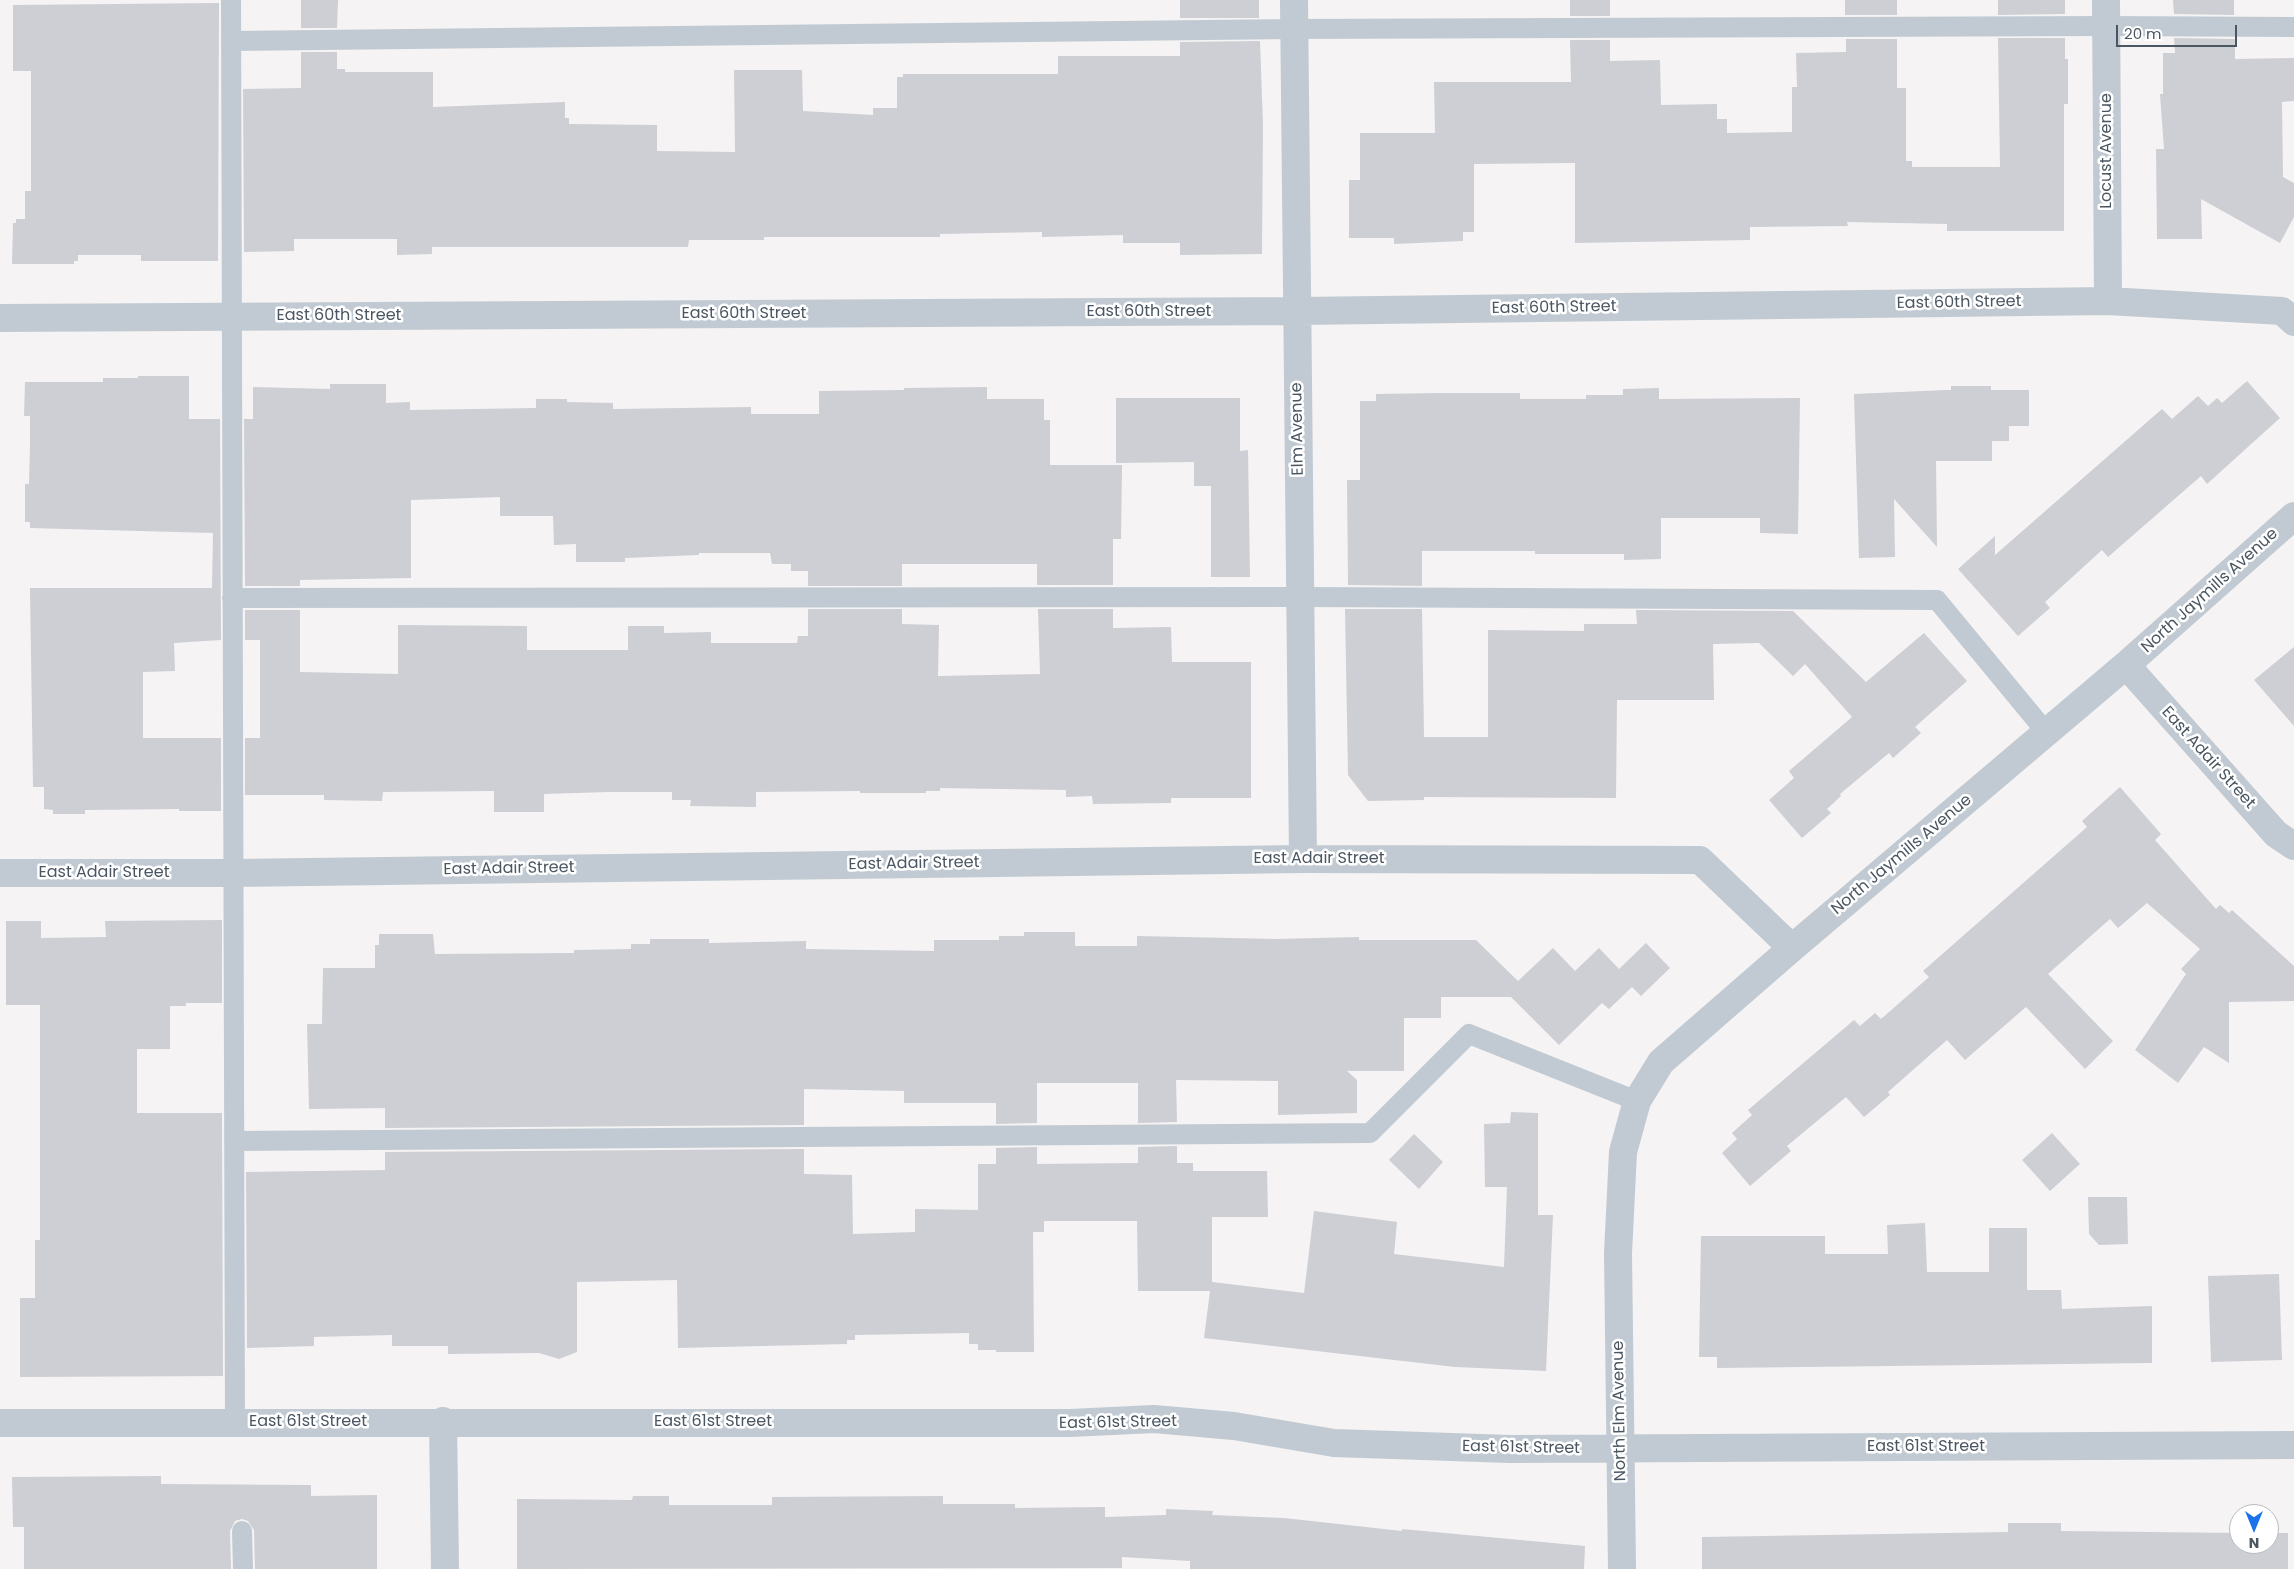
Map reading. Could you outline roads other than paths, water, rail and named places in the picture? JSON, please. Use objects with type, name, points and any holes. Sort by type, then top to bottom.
[{"type":"street","name":"Elm Avenue","points":[[1294,0],[1303,858]]},
{"type":"street","name":"Locust Avenue","points":[[2106,13],[2108,301]]},
{"type":"street","name":"East 60th Street","points":[[0,318],[1297,311],[2108,301],[2282,311],[2294,322]]},
{"type":"street","name":"North Jaymills Avenue","points":[[1618,1253],[1623,1152],[1637,1101],[1661,1062],[1792,948],[2126,665],[2294,516]]},
{"type":"street","name":"East Adair Street","points":[[2126,665],[2276,834],[2294,846]]},
{"type":"street","name":"East Adair Street","points":[[0,873],[233,873],[1303,858],[1700,860],[1792,948]]},
{"type":"street","name":"North Elm Avenue","points":[[1618,1253],[1622,1569]]},
{"type":"street","name":"East 61st Street","points":[[0,1423],[443,1421],[1070,1423],[1154,1419],[1234,1426],[1334,1443],[1510,1449],[2294,1445]]},
{"type":"street","points":[[443,1421],[445,1569]]},
{"type":"lane","points":[[231,0],[235,1422]]},
{"type":"lane","points":[[231,41],[1295,29],[2106,13],[2294,27]]},
{"type":"lane","points":[[232,598],[1300,597],[1937,600],[2046,732]]},
{"type":"lane","points":[[234,1141],[1370,1133],[1469,1034],[1637,1101]]},
{"type":"lane","points":[[242,1531],[243,1569]]}]
